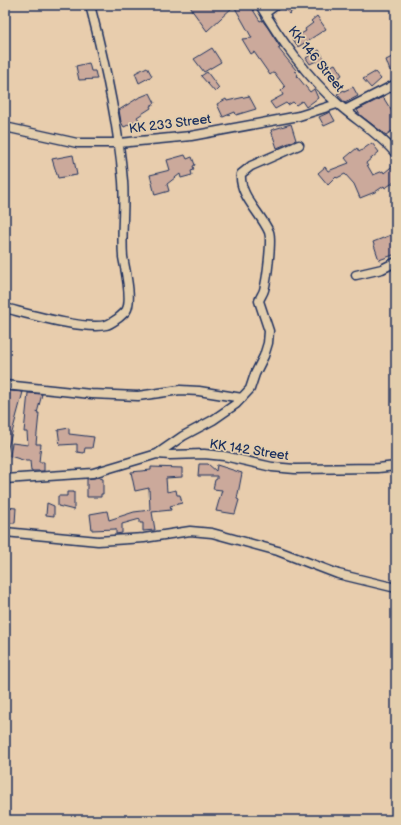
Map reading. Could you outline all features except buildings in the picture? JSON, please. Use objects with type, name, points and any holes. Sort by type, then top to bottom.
[{"type":"street","points":[[5,308],[42,317],[95,326],[108,325],[126,310],[128,302],[128,287],[123,257],[123,183],[119,143],[105,64],[90,5]]},
{"type":"street","name":"KK 146 Street","points":[[260,5],[306,70],[337,104],[384,141],[396,154]]},
{"type":"street","points":[[265,13],[276,5]]},
{"type":"street","points":[[345,110],[396,84]]},
{"type":"street","name":"KK 233 Street","points":[[5,127],[77,144],[119,143],[191,136],[299,116],[337,104]]},
{"type":"street","points":[[157,454],[183,436],[213,420],[236,404],[250,389],[268,343],[269,331],[259,301],[265,289],[270,240],[268,231],[243,189],[240,180],[241,174],[251,166],[299,145]]},
{"type":"street","points":[[356,275],[382,268],[396,262]]},
{"type":"street","points":[[5,385],[91,394],[138,396],[180,390],[200,391],[242,398]]},
{"type":"street","name":"KK 142 Street","points":[[5,479],[93,473],[157,454],[204,454],[224,456],[272,467],[295,469],[378,468],[396,466]]},
{"type":"street","points":[[5,532],[98,540],[144,538],[190,531],[212,533],[278,551],[338,574],[396,588]]}]
